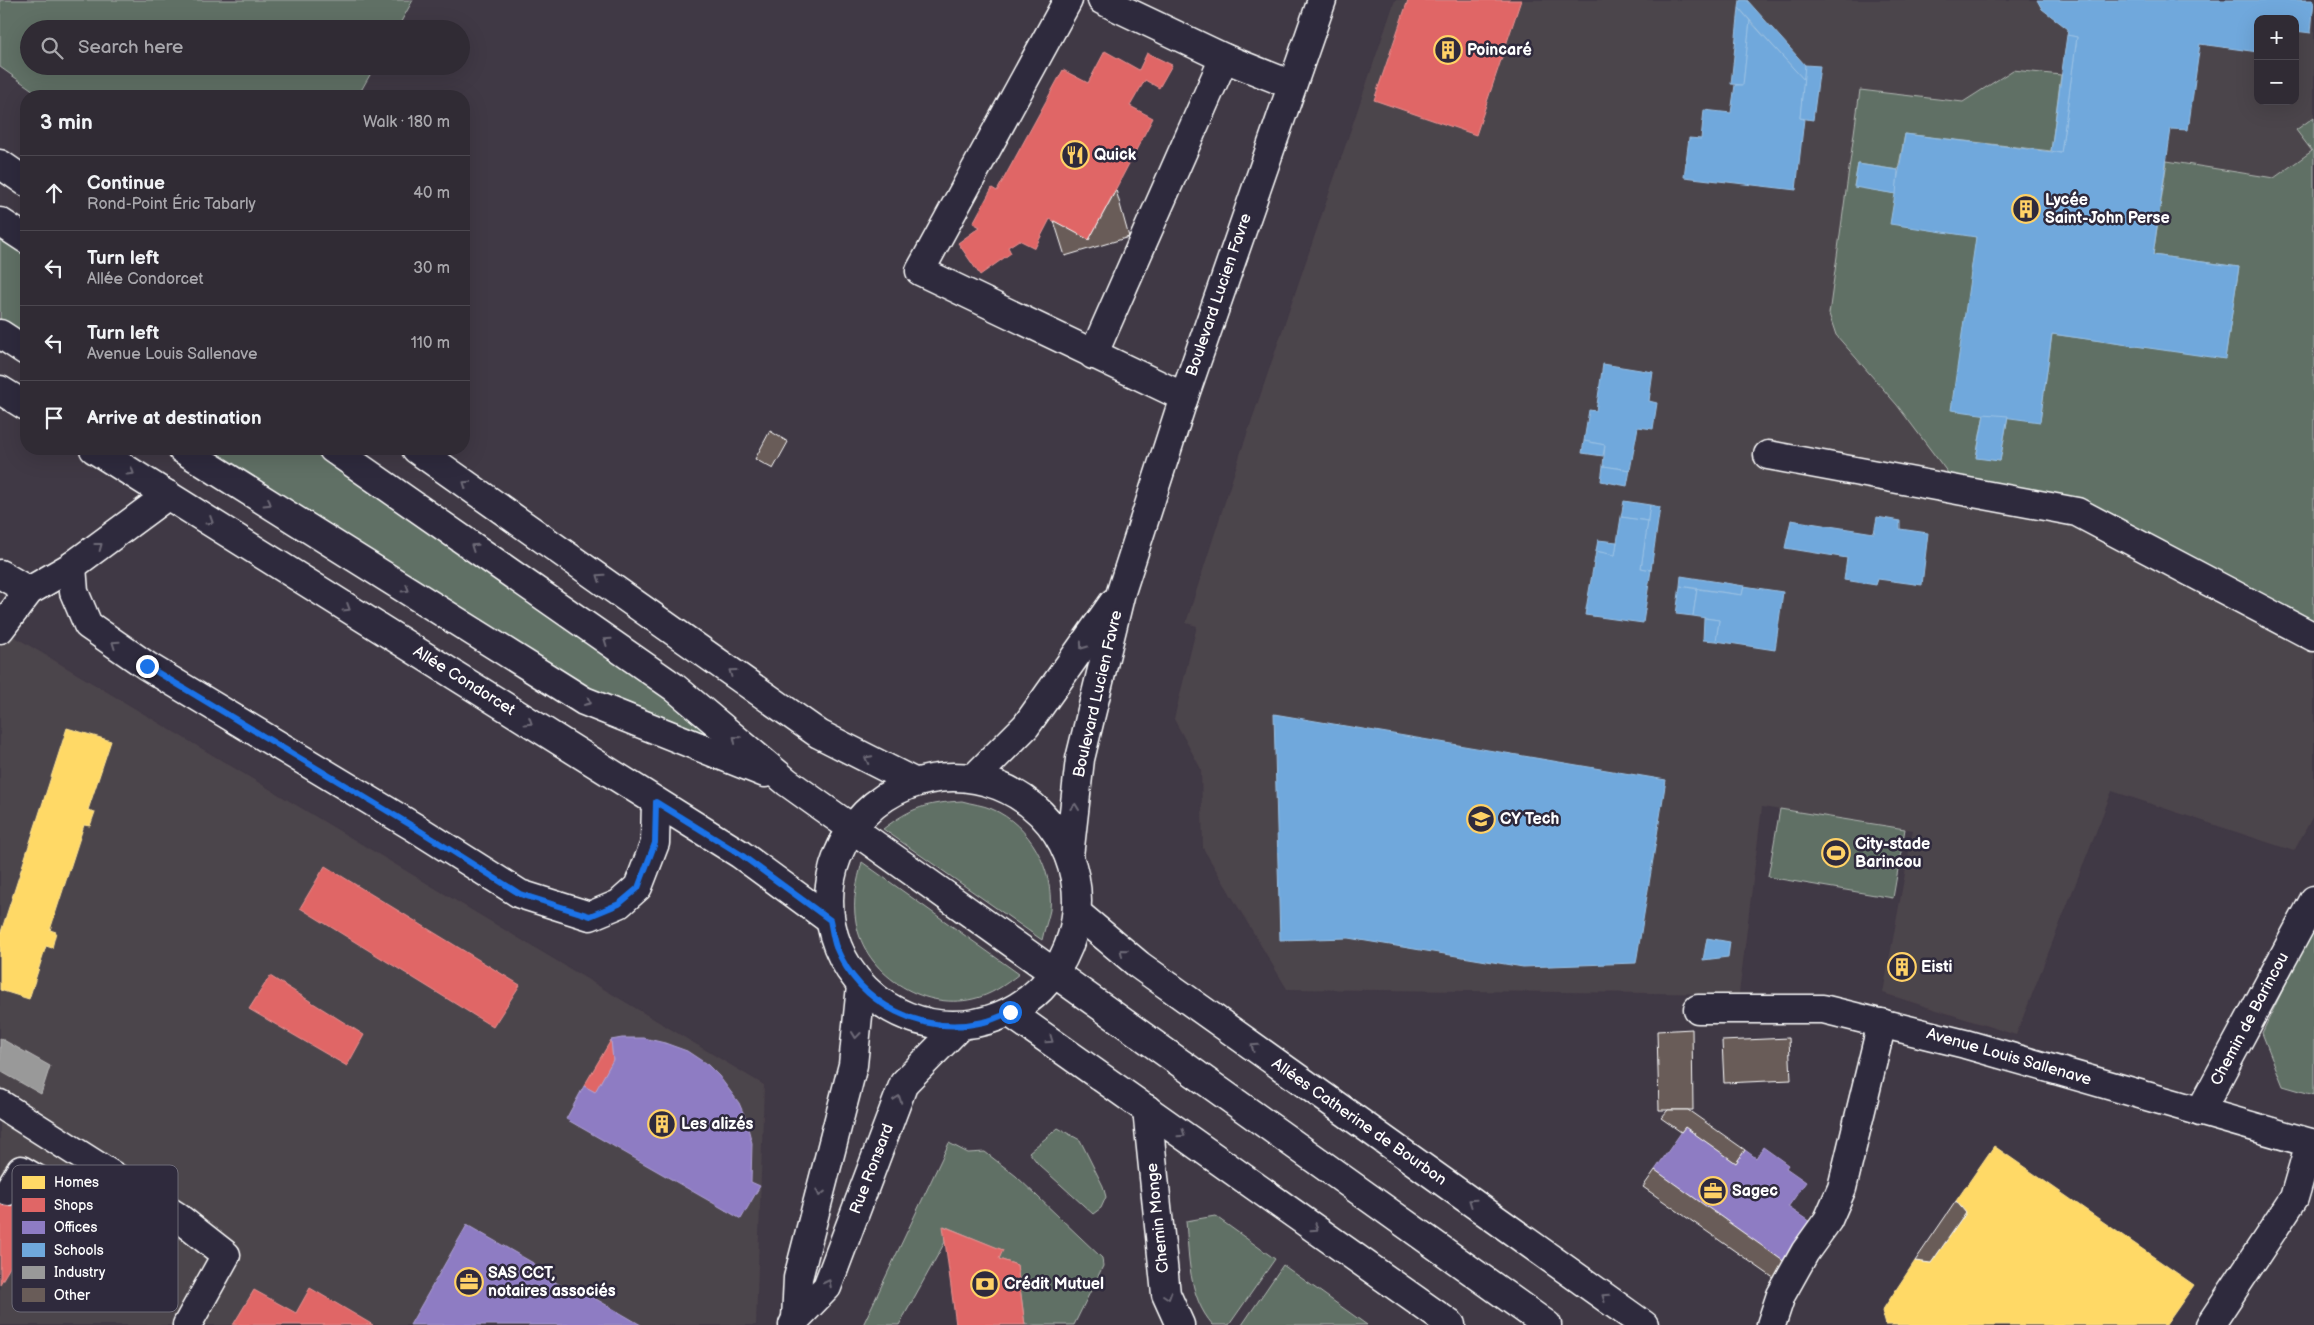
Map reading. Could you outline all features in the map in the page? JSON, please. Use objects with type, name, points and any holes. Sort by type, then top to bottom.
[{"type":"main road","points":[[1068,0],[920,271],[1184,397]]},
{"type":"main road","points":[[1102,0],[1224,58],[1292,85]]},
{"type":"main road","name":"Boulevard Lucien Favre","points":[[1069,856],[1080,759],[1121,592],[1184,397],[1322,0]]},
{"type":"main road","points":[[1093,355],[1224,58]]},
{"type":"main road","points":[[0,164],[20,178]]},
{"type":"main road","points":[[0,222],[20,235]]},
{"type":"main road","points":[[0,334],[20,347]]},
{"type":"main road","points":[[0,390],[20,402]]},
{"type":"main road","name":"Allée Condorcet","points":[[104,455],[740,854],[830,920]]},
{"type":"main road","points":[[192,455],[584,701],[787,782]]},
{"type":"main road","points":[[342,455],[674,687],[787,782],[1053,974],[1547,1325]]},
{"type":"main road","points":[[424,455],[819,734],[912,781]]},
{"type":"main road","points":[[1768,455],[2077,512],[2314,637]]},
{"type":"main road","points":[[0,629],[28,591],[72,566],[168,495]]},
{"type":"main road","points":[[72,566],[74,592],[88,625],[147,666],[414,827],[520,894],[590,916],[619,904],[638,888],[655,843],[656,802]]},
{"type":"main road","points":[[0,574],[28,591]]},
{"type":"main road","name":"Boulevard Lucien Favre","points":[[974,778],[1026,726],[1121,592]]},
{"type":"main road","points":[[942,776],[974,778],[997,784],[1018,794],[1036,808],[1056,830],[1069,856],[1076,884],[1077,913],[1071,940],[1059,966],[1038,992],[1010,1012],[985,1022],[960,1026],[931,1024],[903,1016],[879,1002],[861,986],[847,967],[836,946],[830,920],[828,895],[832,869],[841,845],[852,828],[859,819],[883,798],[912,781],[942,776]]},
{"type":"main road","name":"Chemin de Barincou","points":[[2200,1112],[2314,900]]},
{"type":"main road","name":"Allées Catherine de Bourbon","points":[[1077,913],[1139,965],[1644,1325]]},
{"type":"main road","name":"Rue Ronsard","points":[[794,1322],[798,1278],[853,1064],[861,986]]},
{"type":"main road","name":"Avenue Louis Sallenave","points":[[1698,1009],[1823,1009],[1965,1044],[2312,1143]]},
{"type":"main road","points":[[1010,1012],[1450,1325]]},
{"type":"main road","points":[[1772,1325],[1781,1295],[1805,1252],[1828,1220],[1842,1188],[1882,1023]]},
{"type":"main road","name":"Rue Ronsard","points":[[794,1322],[827,1287],[904,1083],[960,1026]]},
{"type":"main road","points":[[0,1104],[96,1165]]},
{"type":"main road","name":"Chemin Monge","points":[[1147,1109],[1166,1294],[1180,1325]]},
{"type":"main road","points":[[2210,1325],[2294,1198],[2312,1143]]},
{"type":"main road","points":[[8,1191],[12,1185]]},
{"type":"main road","points":[[178,1217],[226,1255],[187,1325]]},
{"type":"shaded area","points":[[1395,0],[2314,0],[2314,814],[2294,851],[2112,791],[2016,1035],[1883,993],[1913,830],[1762,807],[1739,994],[1287,989],[1203,848],[1201,769],[1174,719],[1197,626],[1186,623],[1241,452]]},
{"type":"shaded area","points":[[0,628],[764,1085],[756,1325],[0,1325]]},
{"type":"green space","points":[[0,0],[413,0],[402,20],[20,20],[20,75],[370,75],[361,90],[33,90],[0,67]]},
{"type":"green space","points":[[2013,70],[2061,75],[2051,151],[1905,134],[1898,170],[1858,164],[1854,186],[1896,194],[1976,237],[1984,414],[1976,457],[2000,461],[2008,416],[2040,421],[2052,334],[2225,358],[2239,267],[2153,255],[2167,161],[2274,178],[2312,151],[2296,130],[2314,117],[2314,626],[2095,507],[1954,481],[1897,405],[1836,335],[1829,314],[1860,90],[1963,102]]},
{"type":"green space","points":[[0,235],[20,248],[20,335],[0,323]]},
{"type":"green space","points":[[213,455],[323,455],[760,764],[606,699]]},
{"type":"green space","points":[[962,801],[989,808],[1006,816],[1018,826],[1037,850],[1048,880],[1050,895],[1050,910],[1042,940],[883,829],[920,808],[939,803]]},
{"type":"green space","name":"City-stade Barincou","points":[[1780,809],[1905,829],[1893,898],[1768,877]]},
{"type":"green space","points":[[862,862],[1019,974],[1003,986],[986,995],[973,999],[954,1001],[934,999],[898,984],[883,972],[870,957],[861,940],[856,922],[855,899]]},
{"type":"green space","points":[[2314,925],[2314,1095],[2283,1086],[2262,1033]]},
{"type":"green space","points":[[1058,1128],[1080,1140],[1103,1186],[1106,1197],[1101,1208],[1093,1214],[1039,1165],[1029,1152]]},
{"type":"green space","points":[[949,1143],[968,1153],[985,1152],[1016,1176],[1102,1258],[1103,1266],[1074,1325],[1025,1325],[1017,1265],[999,1259],[1002,1250],[944,1226],[945,1242],[899,1325],[863,1325]]},
{"type":"green space","points":[[1215,1216],[1275,1259],[1229,1325],[1213,1325],[1205,1314],[1194,1289],[1189,1262],[1186,1221]]},
{"type":"green space","points":[[1283,1265],[1367,1325],[1242,1325]]},
{"type":"building: Homes","points":[[67,728],[111,741],[88,810],[95,812],[90,826],[84,825],[50,930],[56,932],[52,948],[46,946],[29,999],[0,990],[0,935]]},
{"type":"building: Homes","points":[[1994,1146],[2194,1285],[2166,1325],[1886,1325],[1882,1311],[1915,1261],[1931,1263],[1966,1213],[1956,1201]]},
{"type":"building: Shops","name":"Poincaré","points":[[1408,0],[1521,0],[1476,135],[1374,100]]},
{"type":"building: Shops","name":"Quick","points":[[1105,51],[1139,70],[1147,53],[1172,65],[1159,88],[1145,80],[1130,106],[1153,118],[1089,240],[1050,219],[1035,248],[1019,240],[1008,247],[1011,253],[980,275],[958,243],[980,227],[973,223],[992,188],[997,191],[1063,70],[1088,83]]},
{"type":"building: Shops","points":[[325,866],[520,985],[493,1027],[300,908]]},
{"type":"building: Shops","points":[[270,976],[364,1035],[347,1066],[249,1009]]},
{"type":"building: Shops","points":[[611,1040],[613,1060],[595,1092],[584,1086]]},
{"type":"building: Shops","points":[[0,1186],[12,1193],[12,1264],[0,1284]]},
{"type":"building: Shops","name":"Crédit Mutuel","points":[[943,1226],[1003,1250],[999,1259],[1017,1265],[1025,1325],[956,1325]]},
{"type":"building: Shops","points":[[310,1288],[373,1325],[233,1325],[254,1290],[296,1313]]},
{"type":"building: Offices","name":"Les alizés","points":[[644,1038],[687,1051],[708,1065],[719,1076],[739,1103],[752,1143],[751,1182],[760,1186],[741,1219],[566,1119],[584,1086],[595,1092],[613,1060],[611,1040]]},
{"type":"building: Offices","points":[[1685,1127],[1736,1163],[1745,1150],[1756,1158],[1763,1147],[1788,1165],[1786,1168],[1806,1182],[1788,1207],[1813,1224],[1786,1263],[1655,1170]]},
{"type":"building: Offices","points":[[467,1225],[535,1264],[533,1269],[574,1293],[577,1288],[641,1325],[410,1325]]},
{"type":"building: Schools","points":[[1740,0],[1747,0],[1805,65],[1804,80],[1739,8]]},
{"type":"building: Schools","name":"Lycée Saint-John Perse","points":[[2037,0],[2314,0],[2311,33],[2299,32],[2299,15],[2254,15],[2254,51],[2200,44],[2188,130],[2171,129],[2153,255],[2239,267],[2225,359],[2052,334],[2040,422],[1951,410],[1976,237],[1890,224],[1905,134],[2061,153],[2077,37],[2067,35],[2068,29],[2042,9]]},
{"type":"building: Schools","points":[[1739,8],[1750,21],[1743,85],[1731,84]]},
{"type":"building: Schools","points":[[1750,21],[1804,80],[1800,118],[1804,119],[1796,190],[1684,177],[1689,138],[1701,139],[1704,110],[1731,113],[1735,85],[1743,85]]},
{"type":"building: Schools","points":[[2067,35],[2077,37],[2061,153],[2051,151]]},
{"type":"building: Schools","points":[[1805,65],[1820,66],[1813,120],[1800,118]]},
{"type":"building: Schools","points":[[1858,164],[1898,170],[1896,194],[1854,187]]},
{"type":"building: Schools","points":[[1603,364],[1653,372],[1649,401],[1657,403],[1653,429],[1638,427],[1630,470],[1603,466],[1605,445],[1584,441],[1589,410],[1596,411]]},
{"type":"building: Schools","points":[[1984,414],[2008,416],[2000,461],[1976,458]]},
{"type":"building: Schools","points":[[1584,441],[1605,445],[1603,456],[1582,453]]},
{"type":"building: Schools","points":[[1603,466],[1630,470],[1627,486],[1601,481]]},
{"type":"building: Schools","points":[[1624,501],[1650,505],[1648,521],[1621,517]]},
{"type":"building: Schools","points":[[1650,505],[1660,507],[1651,570],[1641,568]]},
{"type":"building: Schools","points":[[1621,517],[1648,521],[1641,568],[1651,570],[1643,623],[1585,615],[1596,551],[1615,555]]},
{"type":"building: Schools","points":[[1877,517],[1900,521],[1900,529],[1928,533],[1922,585],[1878,579],[1876,585],[1844,580],[1847,558],[1785,548],[1791,520],[1874,533]]},
{"type":"building: Schools","points":[[1598,540],[1617,542],[1615,555],[1596,551]]},
{"type":"building: Schools","points":[[1681,576],[1744,586],[1742,595],[1680,586]]},
{"type":"building: Schools","points":[[1680,586],[1697,589],[1693,616],[1676,614]]},
{"type":"building: Schools","points":[[1744,586],[1783,592],[1775,650],[1716,641],[1719,620],[1693,616],[1697,589],[1742,595]]},
{"type":"building: Schools","points":[[1704,618],[1719,620],[1716,641],[1703,640]]},
{"type":"building: Schools","points":[[1274,714],[1666,780],[1636,963],[1523,967],[1348,938],[1280,940]]},
{"type":"building: Schools","points":[[1707,938],[1730,942],[1728,957],[1703,960]]},
{"type":"building: Schools","name":"Eisti","points":[[1897,955],[1910,957],[1906,979],[1894,976]]},
{"type":"building: Industry","points":[[0,1038],[50,1066],[41,1094],[0,1071]]},
{"type":"building: Other","points":[[1116,190],[1129,237],[1065,256],[1054,221],[1089,240]]},
{"type":"building: Other","points":[[770,431],[788,442],[773,469],[755,459]]},
{"type":"building: Other","points":[[1692,1029],[1693,1110],[1659,1110],[1657,1031]]},
{"type":"building: Other","points":[[1789,1038],[1791,1080],[1724,1083],[1722,1041]]},
{"type":"building: Other","points":[[1668,1110],[1688,1110],[1745,1150],[1736,1163],[1685,1127],[1681,1132],[1661,1118]]},
{"type":"building: Other","points":[[1655,1170],[1786,1263],[1775,1279],[1643,1187]]},
{"type":"building: Other","points":[[1956,1201],[1966,1213],[1931,1263],[1915,1261]]},
{"type":"place","name":"Poincaré","points":[[1448,50]]},
{"type":"place","name":"Quick","points":[[1075,155]]},
{"type":"place","name":"Lycée Saint-John Perse","points":[[2026,209]]},
{"type":"place","name":"CY Tech","points":[[1481,819]]},
{"type":"place","name":"City-stade Barincou","points":[[1836,853]]},
{"type":"place","name":"Eisti","points":[[1902,967]]},
{"type":"place","name":"Les alizés","points":[[662,1124]]},
{"type":"place","name":"Sagec","points":[[1713,1191]]},
{"type":"place","name":"SAS CCT, notaires associés","points":[[469,1282]]},
{"type":"place","name":"Crédit Mutuel","points":[[985,1284]]},
{"type":"route","points":[[147,666],[414,827],[520,894],[590,916],[619,904],[638,888],[655,843],[656,802],[740,854],[830,920],[836,946],[847,967],[861,986],[879,1002],[903,1016],[931,1024],[960,1026],[985,1022],[1010,1012]]}]
